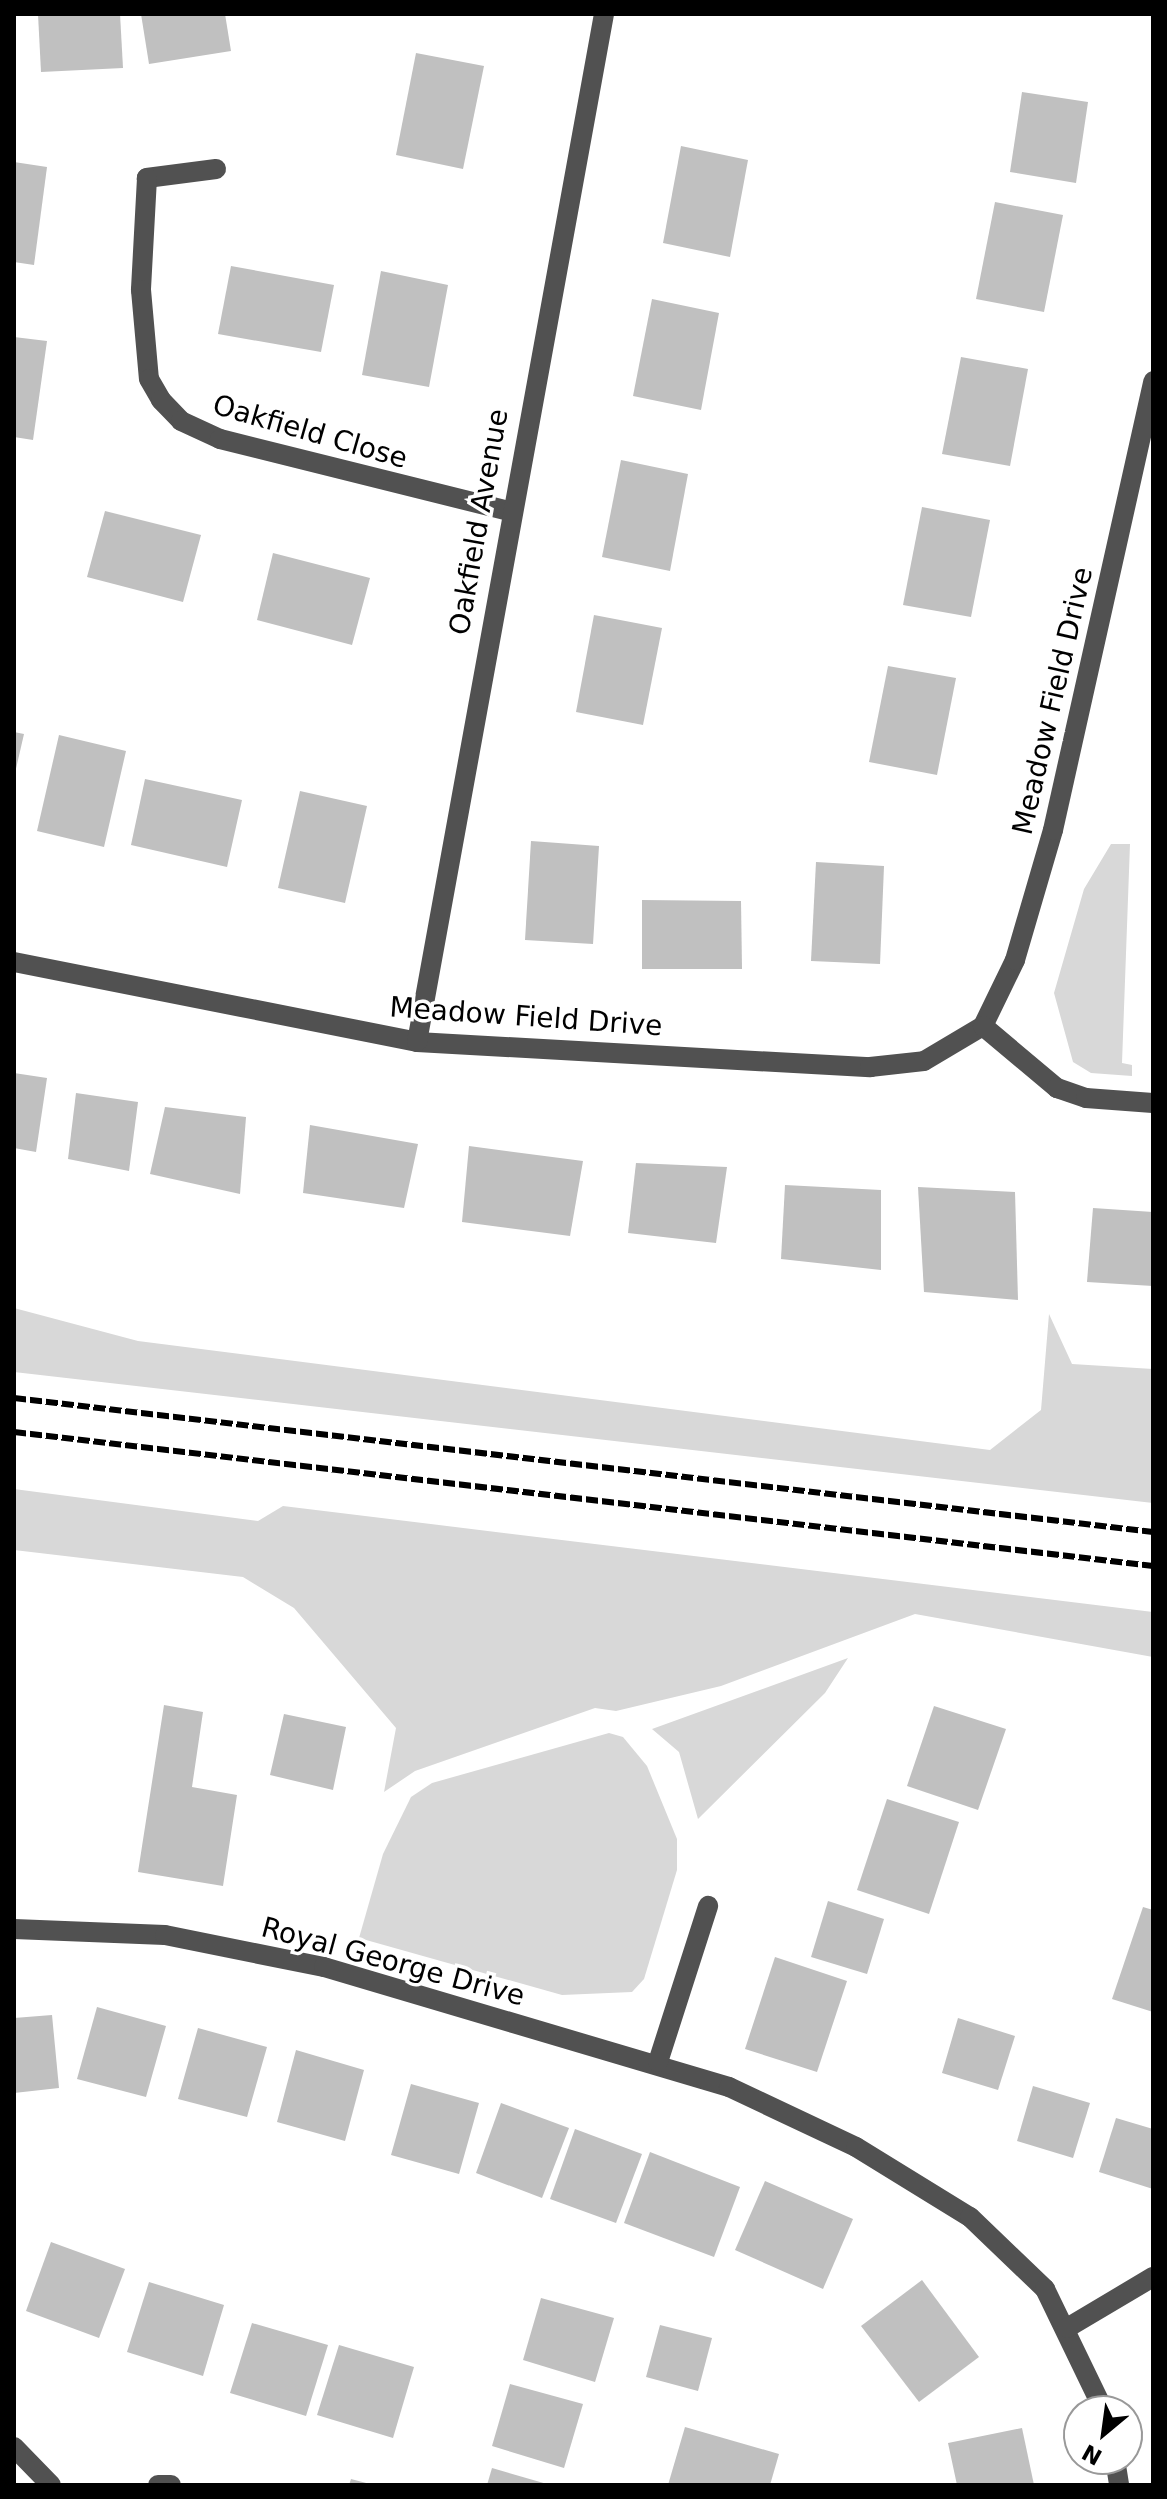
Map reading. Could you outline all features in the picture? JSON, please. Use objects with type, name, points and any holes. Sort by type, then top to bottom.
[{"type":"street","name":"Oakfield Avenue","points":[[417,1042],[508,511],[604,14]]},
{"type":"street","name":"Oakfield Close","points":[[216,169],[147,178],[141,290],[149,379],[161,400],[181,421],[220,439],[508,511]]},
{"type":"street","name":"Meadow Field Drive","points":[[14,962],[417,1042],[870,1067],[924,1061],[983,1026],[1015,960],[1053,830],[1148,433],[1153,381]]},
{"type":"street","points":[[983,1026],[1057,1088],[1086,1098],[1153,1103]]},
{"type":"street","points":[[658,2062],[708,1906]]},
{"type":"street","name":"Royal George Drive","points":[[14,1929],[165,1935],[324,1967],[658,2062],[729,2087],[917,2181],[1016,2257],[1067,2328],[1097,2395]]},
{"type":"street","points":[[1067,2328],[1153,2277]]},
{"type":"street","points":[[14,2447],[51,2485]]},
{"type":"street","points":[[158,2485],[171,2485]]},
{"type":"shaded area","points":[[1111,844],[1130,844],[1122,1063],[1132,1065],[1132,1076],[1091,1073],[1073,1062],[1054,993],[1084,889]]},
{"type":"shaded area","points":[[14,1308],[138,1341],[990,1450],[1041,1410],[1049,1314],[1072,1364],[1153,1369],[1153,1503],[14,1372]]},
{"type":"shaded area","points":[[14,1489],[258,1521],[283,1506],[1153,1612],[1153,1657],[915,1614],[721,1686],[616,1711],[595,1708],[415,1771],[384,1792],[396,1728],[294,1608],[243,1577],[14,1550]]},
{"type":"shaded area","points":[[848,1658],[825,1693],[698,1819],[679,1752],[652,1729]]},
{"type":"shaded area","points":[[609,1733],[623,1737],[647,1766],[677,1839],[677,1870],[644,1979],[632,1992],[562,1995],[359,1938],[383,1854],[411,1797],[432,1783]]},
{"type":"building","points":[[38,14],[120,14],[123,68],[41,72]]},
{"type":"building","points":[[141,14],[225,14],[231,51],[149,64]]},
{"type":"building","points":[[416,53],[484,66],[463,169],[396,155]]},
{"type":"building","points":[[1022,92],[1088,102],[1076,183],[1010,172]]},
{"type":"building","points":[[681,146],[748,160],[730,257],[663,243]]},
{"type":"building","points":[[14,162],[47,167],[34,265],[14,262]]},
{"type":"building","points":[[995,202],[1063,215],[1044,312],[976,299]]},
{"type":"building","points":[[231,266],[334,285],[321,352],[218,334]]},
{"type":"building","points":[[381,271],[448,285],[429,387],[362,375]]},
{"type":"building","points":[[652,299],[719,313],[701,410],[633,396]]},
{"type":"building","points":[[14,337],[47,341],[33,440],[14,437]]},
{"type":"building","points":[[961,357],[1028,369],[1010,466],[942,454]]},
{"type":"building","points":[[621,460],[688,474],[670,571],[602,557]]},
{"type":"building","points":[[922,507],[990,520],[971,617],[903,605]]},
{"type":"building","points":[[105,511],[201,535],[183,602],[87,577]]},
{"type":"building","points":[[273,553],[370,578],[352,645],[257,620]]},
{"type":"building","points":[[594,615],[662,628],[643,725],[576,712]]},
{"type":"building","points":[[888,666],[956,678],[937,775],[869,762]]},
{"type":"building","points":[[14,732],[24,734],[15,773],[14,773]]},
{"type":"building","points":[[59,735],[126,751],[104,847],[37,831]]},
{"type":"building","points":[[145,779],[242,800],[227,867],[131,845]]},
{"type":"building","points":[[300,791],[367,806],[345,903],[278,888]]},
{"type":"building","points":[[531,841],[599,846],[593,944],[525,940]]},
{"type":"building","points":[[816,862],[884,866],[880,964],[811,961]]},
{"type":"building","points":[[642,900],[741,901],[742,969],[642,969]]},
{"type":"building","points":[[14,1073],[47,1078],[36,1152],[14,1148]]},
{"type":"building","points":[[76,1093],[138,1102],[129,1171],[68,1159]]},
{"type":"building","points":[[165,1107],[246,1117],[240,1194],[150,1174]]},
{"type":"building","points":[[310,1125],[418,1144],[404,1208],[303,1193]]},
{"type":"building","points":[[469,1146],[583,1161],[570,1236],[462,1222]]},
{"type":"building","points":[[636,1163],[727,1167],[716,1243],[628,1233]]},
{"type":"building","points":[[785,1185],[881,1190],[881,1270],[781,1259]]},
{"type":"building","points":[[918,1187],[1015,1192],[1018,1300],[924,1292]]},
{"type":"building","points":[[1093,1208],[1153,1212],[1153,1286],[1087,1282]]},
{"type":"building","points":[[164,1705],[203,1712],[192,1787],[237,1795],[223,1886],[138,1872]]},
{"type":"building","points":[[934,1706],[1006,1729],[978,1810],[907,1786]]},
{"type":"building","points":[[284,1714],[346,1727],[333,1790],[270,1775]]},
{"type":"building","points":[[887,1799],[959,1822],[929,1914],[857,1890]]},
{"type":"building","points":[[828,1901],[884,1919],[867,1974],[811,1957]]},
{"type":"building","points":[[1143,1907],[1153,1910],[1153,2012],[1112,1999]]},
{"type":"building","points":[[775,1957],[847,1981],[817,2072],[745,2049]]},
{"type":"building","points":[[97,2007],[166,2026],[146,2097],[77,2079]]},
{"type":"building","points":[[52,2015],[59,2088],[14,2093],[14,2018]]},
{"type":"building","points":[[958,2018],[1015,2036],[998,2090],[942,2073]]},
{"type":"building","points":[[198,2028],[267,2047],[247,2117],[178,2099]]},
{"type":"building","points":[[296,2050],[364,2070],[345,2141],[277,2122]]},
{"type":"building","points":[[411,2084],[479,2103],[459,2174],[391,2155]]},
{"type":"building","points":[[1033,2086],[1090,2103],[1073,2158],[1017,2141]]},
{"type":"building","points":[[501,2103],[569,2128],[542,2198],[476,2173]]},
{"type":"building","points":[[1116,2118],[1153,2129],[1153,2189],[1099,2172]]},
{"type":"building","points":[[575,2129],[642,2154],[616,2223],[550,2199]]},
{"type":"building","points":[[650,2152],[740,2187],[714,2257],[624,2223]]},
{"type":"building","points":[[765,2181],[853,2219],[823,2289],[735,2250]]},
{"type":"building","points":[[51,2242],[125,2269],[99,2338],[26,2311]]},
{"type":"building","points":[[922,2280],[979,2357],[919,2402],[861,2326]]},
{"type":"building","points":[[149,2282],[224,2305],[203,2376],[127,2352]]},
{"type":"building","points":[[541,2298],[614,2318],[595,2382],[523,2360]]},
{"type":"building","points":[[252,2323],[328,2345],[306,2416],[230,2393]]},
{"type":"building","points":[[660,2325],[712,2338],[698,2391],[646,2377]]},
{"type":"building","points":[[339,2345],[414,2367],[393,2438],[317,2415]]},
{"type":"building","points":[[510,2384],[583,2404],[564,2468],[492,2446]]},
{"type":"building","points":[[685,2427],[779,2454],[770,2485],[668,2485]]},
{"type":"building","points":[[1022,2428],[1034,2485],[957,2485],[948,2443]]},
{"type":"building","points":[[492,2468],[547,2484],[487,2485]]},
{"type":"building","points":[[351,2479],[370,2484],[370,2485],[349,2485]]},
{"type":"railway","points":[[14,1398],[1153,1532]]},
{"type":"railway","points":[[14,1432],[1153,1566]]}]
